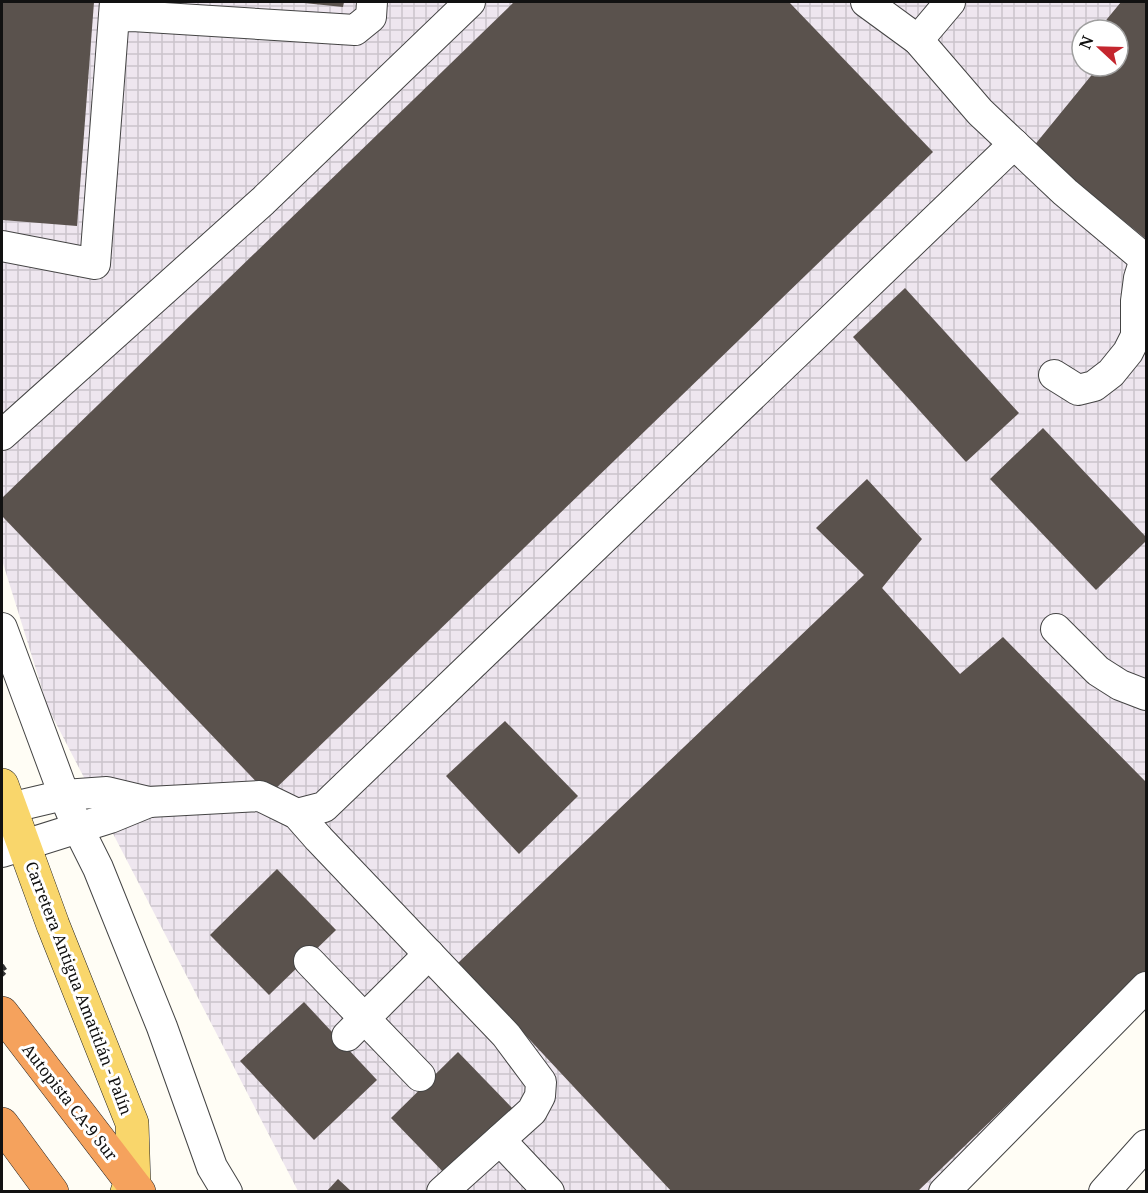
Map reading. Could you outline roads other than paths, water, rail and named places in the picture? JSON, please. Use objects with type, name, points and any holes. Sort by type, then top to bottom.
[{"type":"highway","name":"Autopista CA-9 Sur","points":[[2,1013],[133,1189]]},
{"type":"highway","points":[[2,1124],[52,1191]]},
{"type":"main road","name":"Carretera Antigua Amatitlán - Palín","points":[[5,796],[12,849],[132,1124],[133,1189]]},
{"type":"street","points":[[2,246],[95,264],[115,9],[132,16],[355,30],[371,17],[372,2]]},
{"type":"street","points":[[2,435],[264,201],[470,2]]},
{"type":"street","points":[[866,2],[918,40],[980,112],[1065,192],[1146,259],[1139,278],[1136,301],[1137,362],[1111,373],[1094,386],[1078,390],[1054,375]]},
{"type":"street","points":[[918,40],[950,2]]},
{"type":"street","points":[[297,814],[324,807],[1014,144]]},
{"type":"street","points":[[2,628],[64,795],[99,868],[162,1026],[212,1167],[227,1191]]},
{"type":"street","points":[[1056,629],[1098,671],[1120,685],[1146,695]]},
{"type":"street","points":[[5,796],[106,792],[149,802],[260,796],[297,814],[318,839],[507,1035],[541,1082],[540,1096],[532,1111],[453,1188]]},
{"type":"street","points":[[12,849],[110,818],[149,802]]},
{"type":"street","points":[[356,1028],[429,954]]},
{"type":"street","points":[[309,962],[356,1028],[420,1076]]},
{"type":"street","points":[[944,1191],[1146,987]]},
{"type":"street","points":[[500,1140],[549,1191]]},
{"type":"street","points":[[1104,1191],[1146,1145]]}]
